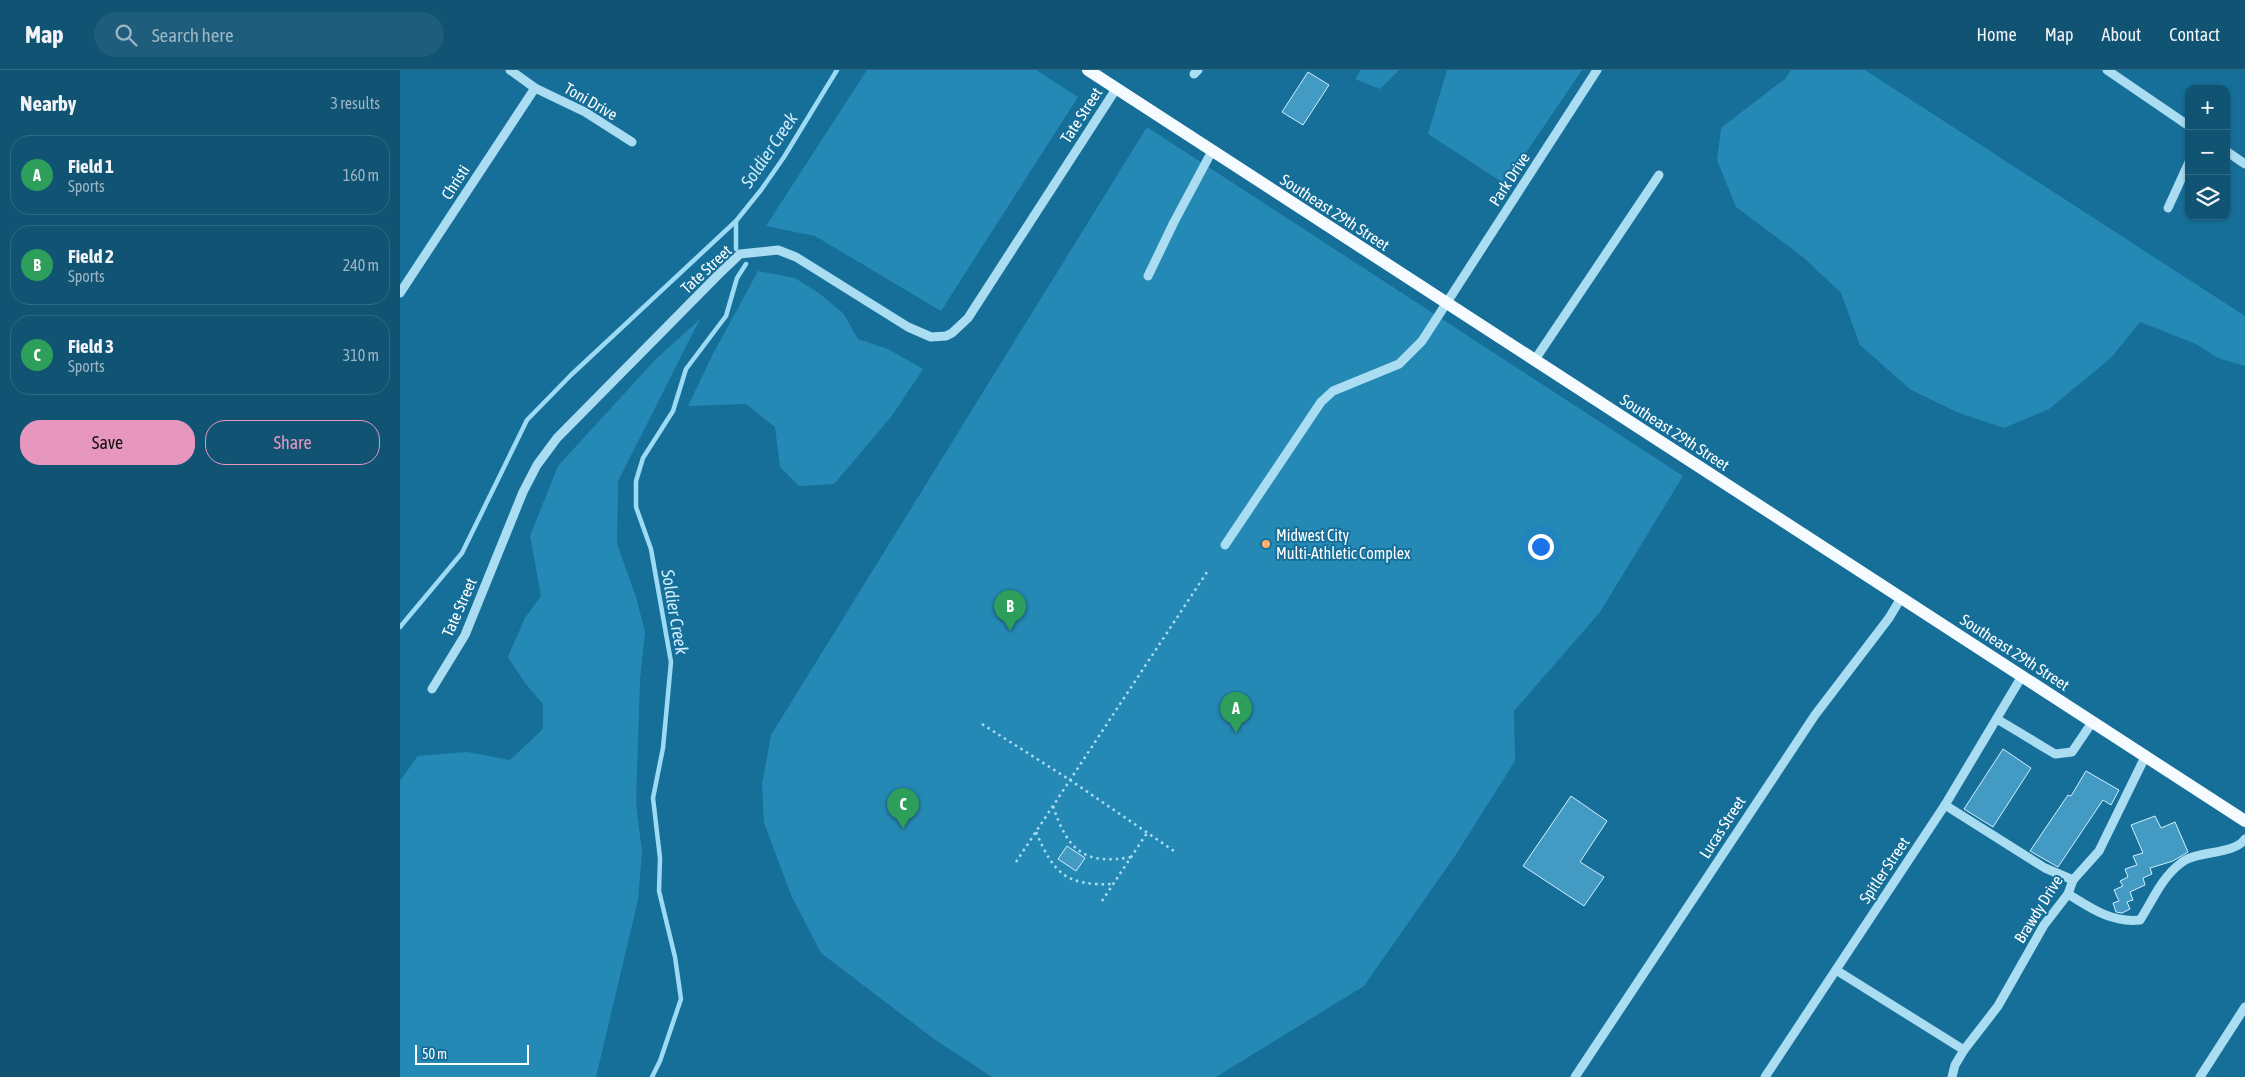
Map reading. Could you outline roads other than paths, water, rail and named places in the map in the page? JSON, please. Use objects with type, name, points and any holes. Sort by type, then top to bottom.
[{"type":"main road","name":"Southeast 29th Street","points":[[1088,70],[2245,821]]},
{"type":"street","name":"Toni Drive","points":[[510,70],[535,88],[585,112],[632,142]]},
{"type":"street","name":"Park Drive","points":[[1225,545],[1332,390],[1399,364],[1422,341],[1597,70]]},
{"type":"street","points":[[2107,70],[2185,123]]},
{"type":"street","name":"Christi","points":[[400,293],[535,88]]},
{"type":"street","name":"Tate Street","points":[[432,689],[465,635],[523,492],[544,453],[583,411],[740,254],[778,250],[796,257],[908,326],[931,337],[946,336],[968,318],[1116,89]]},
{"type":"street","points":[[1148,276],[1212,151]]},
{"type":"street","points":[[2230,154],[2245,164]]},
{"type":"street","points":[[2168,208],[2185,171]]},
{"type":"street","points":[[1534,361],[1660,175]]},
{"type":"street","name":"Lucas Street","points":[[1575,1077],[1815,714],[1889,618],[1901,598]]},
{"type":"street","name":"Spitler Street","points":[[1764,1077],[1945,806],[2022,676]]},
{"type":"street","points":[[1996,719],[2055,754],[2072,752],[2093,721]]},
{"type":"street","name":"Brawdy Drive","points":[[1952,1077],[1955,1066],[1964,1050],[1998,1006],[2044,925],[2068,894],[2073,880],[2099,851],[2146,755]]},
{"type":"street","points":[[1945,806],[2045,868],[2073,880]]},
{"type":"street","points":[[2068,894],[2108,918],[2126,921],[2140,920],[2167,875],[2182,861],[2207,852],[2226,850],[2242,844],[2245,839]]},
{"type":"street","points":[[1836,970],[1964,1050]]},
{"type":"street","points":[[2200,1077],[2245,1007]]},
{"type":"waterway","points":[[400,627],[462,553],[527,420],[571,375],[736,221],[784,157],[837,70]]},
{"type":"waterway","name":"Soldier Creek","points":[[736,221],[736,249]]},
{"type":"waterway","name":"Soldier Creek","points":[[652,1077],[660,1061],[681,999],[675,957],[659,891],[660,858],[653,798],[663,748],[671,662],[651,549],[636,507],[636,481],[643,458],[673,411],[686,369],[726,316],[737,278],[746,264]]},
{"type":"place","name":"Midwest City Multi-Athletic Complex","points":[[1266,544]]},
{"type":"place","name":"Field 2","points":[[1010,631]]},
{"type":"place","name":"Field 1","points":[[1236,733]]},
{"type":"place","name":"Field 3","points":[[903,829]]}]
